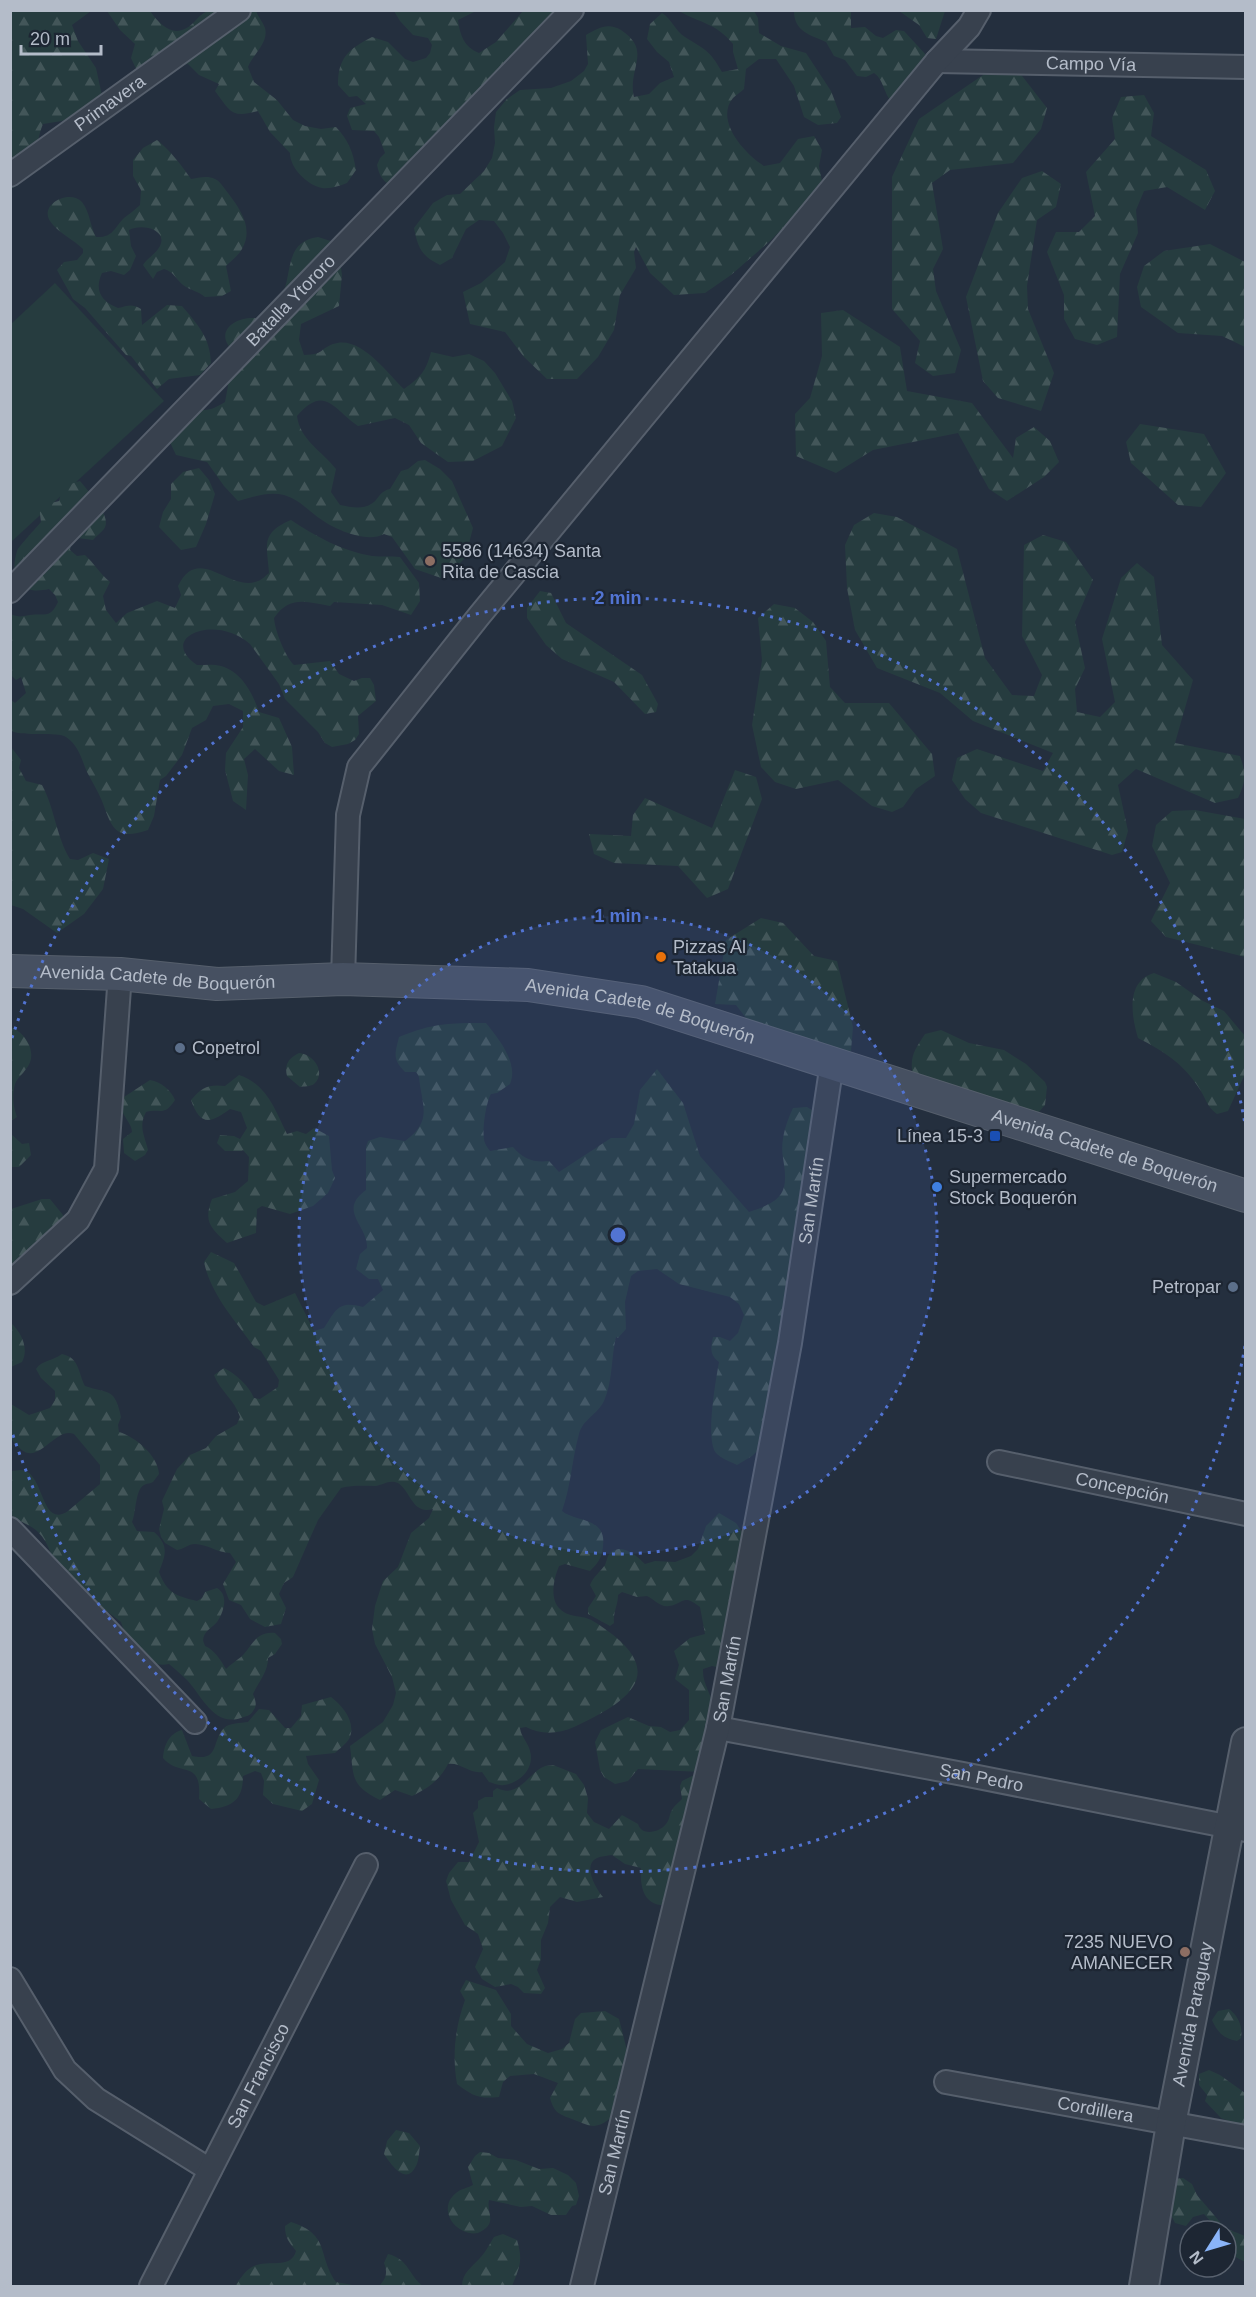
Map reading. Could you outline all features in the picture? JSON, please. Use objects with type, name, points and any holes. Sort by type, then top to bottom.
[{"type":"main road","name":"Avenida Cadete de Boquerón","points":[[10,971],[120,974],[217,984],[344,979],[528,985],[641,1002],[1245,1196]]},
{"type":"street","name":"Primavera","points":[[10,175],[239,10]]},
{"type":"street","name":"Batalla Ytororo","points":[[10,591],[572,10]]},
{"type":"street","points":[[344,979],[348,815],[359,767],[479,616],[937,61],[969,27],[979,10]]},
{"type":"street","name":"Campo Vía","points":[[937,61],[1245,67]]},
{"type":"street","points":[[10,1283],[78,1220],[106,1169],[120,974]]},
{"type":"street","name":"San Martín","points":[[582,2286],[718,1728],[790,1343],[832,1063]]},
{"type":"street","name":"Concepción","points":[[999,1462],[1245,1514]]},
{"type":"street","points":[[10,1530],[195,1722]]},
{"type":"street","name":"San Pedro","points":[[718,1728],[1237,1829]]},
{"type":"street","name":"Avenida Paraguay","points":[[1144,2286],[1171,2124],[1237,1829],[1245,1742]]},
{"type":"street","name":"San Francisco","points":[[150,2286],[366,1865]]},
{"type":"street","points":[[10,1979],[65,2070],[96,2099],[210,2170]]},
{"type":"street","name":"Cordillera","points":[[946,2082],[1245,2138]]},
{"type":"green space","points":[[226,9],[256,11],[266,33],[263,44],[248,67],[254,82],[277,100],[293,120],[305,126],[321,129],[336,127],[349,146],[356,170],[347,183],[329,188],[316,186],[296,170],[290,153],[270,132],[258,111],[242,114],[232,112],[215,91],[219,84],[199,75],[188,64],[138,73],[131,58],[135,44],[120,30],[107,11],[150,11],[164,26],[176,31],[188,27],[209,11]]},
{"type":"green space","points":[[10,11],[91,11],[72,25],[78,41],[96,68],[103,100],[68,120],[43,124],[30,169],[20,184],[11,189]]},
{"type":"green space","points":[[394,11],[476,11],[458,20],[464,40],[479,53],[496,42],[523,11],[563,11],[469,127],[463,141],[451,153],[444,155],[417,188],[410,191],[388,184],[381,177],[377,165],[385,153],[379,137],[374,131],[352,130],[347,116],[350,108],[366,104],[357,96],[349,97],[338,85],[340,67],[346,55],[372,37],[388,42],[405,59],[413,62],[426,58],[430,53],[432,45],[428,38],[413,35]]},
{"type":"green space","points":[[679,11],[754,11],[758,18],[759,33],[781,46],[806,53],[831,91],[841,117],[837,123],[818,125],[804,117],[794,86],[776,59],[759,59],[746,69],[744,89],[733,98],[728,107],[727,117],[741,146],[764,166],[780,163],[798,139],[814,136],[822,150],[819,166],[822,181],[803,208],[770,241],[731,275],[705,293],[674,295],[650,273],[636,247],[634,252],[636,268],[620,295],[614,330],[598,357],[577,379],[547,379],[524,357],[505,332],[470,324],[463,292],[481,283],[505,262],[510,247],[494,221],[479,220],[466,229],[452,258],[440,265],[422,251],[414,228],[433,203],[447,195],[460,194],[484,171],[492,158],[496,112],[507,99],[520,90],[551,88],[571,81],[584,71],[588,64],[586,35],[595,30],[612,26],[621,30],[636,45],[634,97],[649,94],[660,83],[674,77],[669,62],[647,39],[650,24],[662,13],[682,34],[710,54],[722,72],[738,69],[733,44],[720,31]]},
{"type":"green space","points":[[794,11],[851,11],[851,28],[865,27],[876,36],[883,38],[896,30],[904,31],[927,56],[891,101],[874,73],[866,77],[857,76],[845,60],[834,56],[826,42],[809,35],[800,28]]},
{"type":"green space","points":[[899,11],[945,11],[936,39],[927,38],[919,25]]},
{"type":"green space","points":[[996,66],[1019,72],[1047,108],[1041,129],[1013,163],[950,170],[932,183],[943,249],[933,269],[936,291],[961,350],[955,373],[933,376],[915,363],[920,341],[892,309],[892,177],[919,119]]},
{"type":"green space","points":[[1144,95],[1154,113],[1151,136],[1206,170],[1215,191],[1205,210],[1167,187],[1144,191],[1136,210],[1138,233],[1120,274],[1117,337],[1097,345],[1075,339],[1064,319],[1064,295],[1047,252],[1056,232],[1079,232],[1095,216],[1086,172],[1115,139],[1112,118],[1121,97]]},
{"type":"green space","points":[[157,140],[171,153],[191,179],[209,177],[220,183],[241,212],[247,234],[242,249],[226,266],[231,291],[222,296],[205,297],[183,285],[173,274],[164,269],[157,272],[153,279],[143,265],[160,246],[160,235],[152,229],[140,227],[129,230],[131,246],[136,256],[130,270],[124,275],[111,271],[102,273],[99,290],[103,298],[118,308],[132,306],[141,309],[142,325],[167,305],[182,306],[206,339],[211,363],[200,375],[169,379],[157,389],[131,356],[126,355],[85,308],[73,299],[57,270],[64,262],[77,260],[83,253],[83,249],[57,229],[48,215],[52,204],[57,200],[77,198],[85,206],[96,237],[106,236],[113,232],[124,218],[140,205],[141,190],[133,176],[133,160],[143,148]]},
{"type":"green space","points":[[1042,171],[1061,184],[1056,207],[1037,220],[1027,286],[1028,309],[1054,373],[1041,411],[998,398],[983,381],[966,297],[998,213],[1022,178]]},
{"type":"green space","points":[[318,237],[337,243],[342,275],[339,306],[301,324],[299,340],[304,355],[318,353],[333,344],[343,342],[353,345],[372,357],[404,389],[422,373],[431,352],[453,357],[469,354],[484,361],[495,373],[512,401],[516,418],[502,446],[473,461],[448,462],[421,443],[409,425],[395,418],[358,426],[335,407],[322,401],[315,402],[297,416],[307,439],[336,469],[331,492],[340,505],[360,507],[371,504],[383,492],[390,489],[401,471],[408,469],[418,461],[425,460],[440,469],[452,481],[473,528],[465,558],[444,579],[415,569],[392,537],[384,534],[367,537],[348,533],[322,520],[301,503],[289,497],[267,494],[238,501],[207,462],[176,455],[168,438],[193,407],[202,410],[209,409],[225,402],[228,386],[226,371],[232,350],[225,336],[227,330],[238,321],[260,319],[276,304],[284,290],[294,253],[307,240]]},
{"type":"green space","points":[[1210,244],[1245,262],[1245,347],[1222,336],[1178,333],[1141,307],[1137,287],[1144,266],[1164,251]]},
{"type":"green space","points":[[55,283],[164,401],[11,542],[11,324]]},
{"type":"green space","points":[[843,310],[900,347],[907,391],[972,403],[1013,458],[1016,438],[1034,427],[1050,441],[1059,462],[1044,477],[1007,501],[989,489],[958,433],[873,450],[836,473],[796,456],[795,414],[810,398],[822,356],[821,313]]},
{"type":"green space","points":[[1140,424],[1204,434],[1226,473],[1201,507],[1178,505],[1131,463],[1126,442]]},
{"type":"green space","points":[[199,468],[209,480],[215,494],[196,547],[181,550],[159,527],[163,512],[171,499],[171,484],[183,472]]},
{"type":"green space","points":[[80,481],[98,504],[106,524],[93,540],[78,538],[71,542],[70,550],[77,556],[85,555],[110,582],[103,596],[106,610],[116,623],[127,613],[157,601],[175,608],[181,595],[178,586],[186,574],[195,569],[205,569],[247,583],[261,580],[269,573],[267,547],[270,535],[291,520],[319,537],[350,551],[372,556],[400,557],[419,583],[420,601],[411,615],[382,605],[334,602],[330,606],[299,602],[286,606],[274,618],[281,643],[294,665],[330,661],[339,674],[354,681],[370,678],[374,685],[376,701],[358,716],[359,734],[355,740],[332,747],[325,743],[318,732],[285,699],[279,684],[250,644],[222,630],[195,632],[187,638],[183,646],[186,655],[197,665],[218,665],[235,673],[250,691],[259,712],[279,718],[292,747],[294,775],[279,771],[255,749],[244,759],[248,775],[246,810],[233,801],[225,770],[226,753],[243,727],[243,711],[229,704],[213,706],[206,720],[192,728],[182,755],[166,776],[160,780],[154,816],[148,830],[128,834],[116,830],[74,744],[62,735],[24,734],[11,731],[11,700],[15,703],[26,693],[21,677],[16,680],[11,675],[10,612],[18,616],[47,614],[58,602],[49,589],[30,590],[19,582],[14,569],[17,551],[41,522],[39,506],[59,501],[66,488]]},
{"type":"green space","points":[[874,513],[897,517],[957,549],[985,658],[1012,695],[1034,696],[1042,675],[1022,636],[1024,545],[1043,535],[1066,542],[1093,580],[1075,622],[1085,668],[1075,689],[1077,712],[1100,717],[1115,702],[1102,639],[1121,578],[1137,563],[1154,577],[1162,645],[1193,680],[1175,743],[1240,756],[1244,777],[1238,798],[1215,803],[1136,769],[1118,785],[1128,831],[1122,852],[1112,855],[981,813],[965,799],[952,780],[957,758],[977,749],[1043,771],[1053,753],[973,721],[940,693],[877,668],[855,630],[847,588],[845,545],[854,525]]},
{"type":"green space","points":[[540,591],[551,593],[566,623],[642,675],[658,704],[656,712],[645,714],[614,682],[562,659],[546,645],[527,618],[527,608]]},
{"type":"green space","points":[[774,604],[795,608],[813,622],[826,641],[830,687],[845,703],[889,703],[932,754],[935,776],[916,789],[903,807],[892,812],[872,806],[838,780],[796,789],[775,782],[761,767],[752,725],[762,660],[758,618]]},
{"type":"green space","points":[[11,747],[21,760],[19,768],[26,781],[42,785],[70,859],[78,860],[93,853],[109,859],[103,889],[84,914],[57,933],[23,909],[11,905]]},
{"type":"green space","points":[[735,770],[756,777],[762,799],[728,889],[707,898],[678,866],[614,863],[594,854],[589,834],[631,836],[633,815],[645,798],[712,828]]},
{"type":"green space","points":[[1195,810],[1245,819],[1245,957],[1166,937],[1151,921],[1170,883],[1152,846],[1156,825],[1172,811]]},
{"type":"green space","points":[[761,918],[783,923],[814,956],[837,961],[853,1027],[851,1051],[836,1068],[771,1051],[736,1005],[715,1004],[726,940]]},
{"type":"green space","points":[[1154,973],[1176,982],[1203,1001],[1224,1011],[1245,1036],[1245,1074],[1228,1111],[1217,1114],[1213,1111],[1193,1079],[1179,1065],[1138,1038],[1133,1009],[1135,991],[1145,977]]},
{"type":"green space","points":[[486,1023],[510,1059],[512,1076],[510,1084],[497,1093],[491,1094],[489,1098],[484,1126],[485,1144],[490,1151],[513,1147],[529,1159],[549,1161],[559,1172],[611,1138],[626,1138],[634,1124],[640,1090],[657,1069],[683,1103],[700,1156],[749,1212],[770,1204],[784,1188],[783,1139],[793,1108],[807,1107],[815,1112],[766,1443],[752,1456],[737,1465],[716,1453],[711,1436],[712,1409],[719,1362],[712,1354],[712,1341],[713,1337],[720,1337],[730,1341],[738,1333],[744,1315],[739,1304],[730,1297],[679,1284],[657,1269],[638,1271],[631,1276],[625,1302],[626,1329],[618,1338],[616,1337],[607,1393],[601,1406],[584,1424],[579,1434],[562,1511],[595,1525],[603,1537],[602,1550],[599,1560],[590,1571],[565,1564],[559,1566],[554,1582],[554,1600],[564,1612],[589,1619],[617,1638],[631,1653],[637,1668],[636,1681],[628,1693],[615,1705],[574,1727],[550,1733],[526,1727],[520,1728],[529,1748],[530,1763],[525,1774],[510,1784],[500,1785],[489,1782],[482,1772],[448,1764],[437,1779],[418,1793],[412,1796],[395,1790],[380,1800],[370,1795],[358,1784],[353,1772],[350,1746],[383,1722],[393,1705],[396,1693],[392,1677],[375,1644],[372,1629],[375,1606],[383,1581],[398,1567],[411,1533],[429,1518],[433,1509],[420,1509],[395,1482],[341,1488],[318,1520],[293,1577],[284,1583],[279,1594],[286,1608],[281,1624],[265,1627],[250,1619],[241,1605],[229,1600],[223,1584],[236,1562],[230,1553],[195,1544],[177,1550],[165,1543],[159,1529],[164,1509],[162,1501],[177,1469],[190,1455],[206,1448],[216,1436],[237,1424],[240,1417],[214,1375],[224,1368],[245,1385],[254,1398],[260,1399],[278,1387],[279,1380],[261,1351],[254,1347],[218,1296],[204,1262],[211,1252],[234,1263],[256,1302],[264,1306],[295,1293],[314,1331],[324,1328],[335,1312],[343,1306],[363,1307],[383,1290],[378,1279],[369,1279],[356,1269],[360,1254],[367,1248],[354,1212],[354,1205],[366,1190],[366,1147],[368,1141],[380,1137],[405,1141],[422,1122],[424,1109],[418,1075],[416,1072],[405,1072],[396,1060],[399,1037],[441,1025]]},
{"type":"green space","points":[[10,1027],[26,1039],[31,1050],[30,1063],[15,1084],[13,1101],[17,1117],[11,1121]]},
{"type":"green space","points":[[941,1030],[969,1043],[1004,1050],[1026,1064],[1045,1082],[1047,1087],[1045,1105],[1038,1113],[966,1089],[950,1096],[913,1075],[912,1058],[918,1044],[925,1034]]},
{"type":"green space","points":[[299,1053],[309,1057],[317,1064],[318,1079],[312,1085],[300,1087],[287,1076],[288,1062]]},
{"type":"green space","points":[[239,1075],[249,1079],[263,1091],[274,1107],[287,1134],[297,1131],[306,1134],[314,1128],[329,1136],[332,1170],[335,1178],[328,1193],[313,1206],[290,1214],[262,1206],[257,1209],[256,1233],[227,1243],[210,1224],[209,1207],[212,1199],[235,1192],[248,1181],[249,1157],[243,1150],[225,1151],[217,1143],[220,1135],[240,1139],[247,1128],[241,1112],[230,1109],[217,1118],[206,1120],[198,1114],[191,1100],[206,1087],[225,1086]]},
{"type":"green space","points":[[150,1080],[165,1087],[175,1100],[165,1110],[146,1112],[142,1127],[148,1150],[145,1155],[135,1161],[124,1153],[123,1139],[132,1132],[120,1107],[124,1097]]},
{"type":"green space","points":[[10,1133],[22,1144],[29,1143],[31,1155],[19,1167],[11,1167]]},
{"type":"green space","points":[[42,1199],[50,1199],[63,1215],[62,1227],[11,1280],[11,1209]]},
{"type":"green space","points":[[11,1323],[21,1336],[25,1352],[22,1362],[11,1367]]},
{"type":"green space","points":[[62,1354],[75,1362],[85,1386],[105,1391],[113,1396],[121,1417],[118,1425],[119,1432],[145,1448],[158,1467],[159,1474],[153,1482],[145,1484],[139,1491],[132,1522],[137,1531],[154,1532],[162,1542],[165,1551],[159,1572],[165,1585],[178,1595],[197,1601],[205,1592],[217,1588],[223,1595],[222,1613],[205,1634],[203,1640],[205,1646],[215,1653],[226,1669],[263,1634],[275,1633],[281,1639],[282,1644],[275,1654],[268,1658],[265,1672],[253,1694],[255,1707],[249,1715],[232,1720],[223,1718],[210,1708],[187,1680],[169,1664],[161,1665],[147,1659],[132,1641],[121,1622],[82,1592],[61,1572],[38,1532],[11,1515],[11,1471],[23,1470],[31,1475],[48,1508],[59,1515],[68,1511],[100,1484],[100,1465],[74,1434],[67,1433],[59,1436],[39,1451],[32,1453],[24,1452],[11,1439],[9,1426],[11,1404],[29,1415],[50,1408],[55,1400],[55,1391],[41,1378],[36,1369],[41,1364]]},
{"type":"green space","points":[[719,1513],[736,1523],[744,1535],[734,1580],[736,1585],[721,1668],[712,1666],[703,1669],[714,1716],[702,1772],[638,1769],[628,1781],[615,1784],[604,1777],[600,1770],[595,1742],[601,1730],[628,1717],[670,1732],[680,1730],[689,1720],[689,1690],[675,1679],[679,1665],[674,1651],[690,1638],[705,1634],[700,1607],[694,1603],[683,1600],[666,1606],[660,1605],[647,1596],[637,1597],[622,1592],[618,1595],[614,1623],[610,1626],[588,1614],[588,1608],[596,1596],[590,1585],[605,1565],[608,1556],[617,1549],[627,1551],[645,1564],[655,1561],[675,1562],[691,1556],[698,1549],[706,1526]]},
{"type":"green space","points":[[331,1697],[348,1715],[351,1733],[348,1741],[335,1753],[306,1756],[308,1764],[319,1780],[312,1804],[302,1811],[273,1804],[263,1795],[264,1781],[261,1773],[255,1771],[243,1776],[239,1796],[231,1804],[211,1809],[199,1799],[199,1786],[193,1773],[170,1764],[163,1758],[168,1741],[173,1734],[182,1730],[192,1756],[207,1756],[214,1750],[220,1733],[226,1726],[248,1722],[259,1709],[269,1710],[285,1728],[291,1728],[301,1716],[302,1705]]},
{"type":"green space","points":[[553,1765],[576,1774],[584,1785],[588,1798],[587,1813],[594,1822],[609,1829],[622,1815],[638,1824],[643,1831],[651,1832],[660,1829],[666,1824],[671,1812],[682,1799],[680,1786],[682,1781],[694,1775],[702,1779],[667,1905],[652,1902],[644,1893],[641,1868],[625,1864],[612,1855],[597,1858],[593,1861],[590,1871],[603,1897],[577,1902],[560,1897],[550,1907],[548,1923],[541,1940],[541,1959],[537,1970],[545,1988],[541,1994],[524,1993],[511,1984],[495,1987],[482,1979],[475,1967],[483,1949],[478,1934],[465,1925],[451,1900],[446,1881],[458,1862],[469,1862],[479,1842],[473,1813],[478,1808],[478,1801],[485,1797],[493,1797],[493,1791],[497,1788],[504,1791],[517,1788],[538,1770]]},
{"type":"green space","points":[[466,1980],[496,1990],[511,2014],[511,2026],[527,2044],[548,2053],[562,2049],[569,2043],[575,2019],[581,2013],[605,2011],[619,2019],[635,2082],[613,2115],[594,2126],[563,2116],[557,2112],[550,2098],[558,2083],[534,2074],[510,2076],[503,2082],[499,2097],[476,2096],[457,2084],[455,2042],[465,2000],[460,1991]]},
{"type":"green space","points":[[1229,2009],[1240,2025],[1241,2038],[1237,2041],[1222,2034],[1212,2020],[1218,2011]]},
{"type":"green space","points":[[1209,2070],[1245,2093],[1245,2128],[1221,2118],[1205,2101],[1207,2095],[1199,2085],[1199,2074]]},
{"type":"green space","points":[[396,2130],[409,2133],[420,2146],[417,2164],[408,2174],[398,2171],[384,2154],[387,2141]]},
{"type":"green space","points":[[480,2152],[489,2153],[498,2158],[516,2160],[539,2169],[553,2168],[568,2175],[576,2183],[579,2196],[576,2205],[572,2206],[566,2215],[551,2215],[532,2206],[521,2207],[489,2200],[490,2222],[488,2226],[478,2233],[462,2231],[451,2220],[448,2207],[450,2199],[456,2193],[473,2185],[468,2167]]},
{"type":"green space","points":[[1183,2178],[1192,2184],[1197,2195],[1217,2219],[1208,2219],[1204,2214],[1191,2219],[1178,2219],[1178,2224],[1175,2223],[1170,2213],[1173,2179]]},
{"type":"green space","points":[[291,2222],[304,2227],[318,2240],[336,2282],[358,2286],[235,2286],[251,2267],[284,2262],[293,2257],[296,2251],[288,2240],[285,2230],[285,2226]]},
{"type":"green space","points":[[1238,2233],[1245,2236],[1245,2262],[1238,2258]]},
{"type":"green space","points":[[503,2234],[517,2240],[519,2247],[520,2263],[512,2286],[462,2286],[466,2274],[482,2256],[494,2237]]},
{"type":"green space","points":[[388,2254],[395,2256],[405,2264],[423,2286],[379,2286],[386,2276],[384,2263]]},
{"type":"place","name":"5586 (14634) Santa Rita de Cascia","points":[[430,561]]},
{"type":"place","name":"Pizzas Al Tatakua","points":[[661,957]]},
{"type":"place","name":"Copetrol","points":[[180,1048]]},
{"type":"place","name":"Línea 15-3","points":[[995,1136]]},
{"type":"place","name":"Supermercado Stock Boquerón","points":[[937,1187]]},
{"type":"place","name":"Petropar","points":[[1233,1287]]},
{"type":"place","name":"7235 NUEVO AMANECER","points":[[1185,1952]]}]
